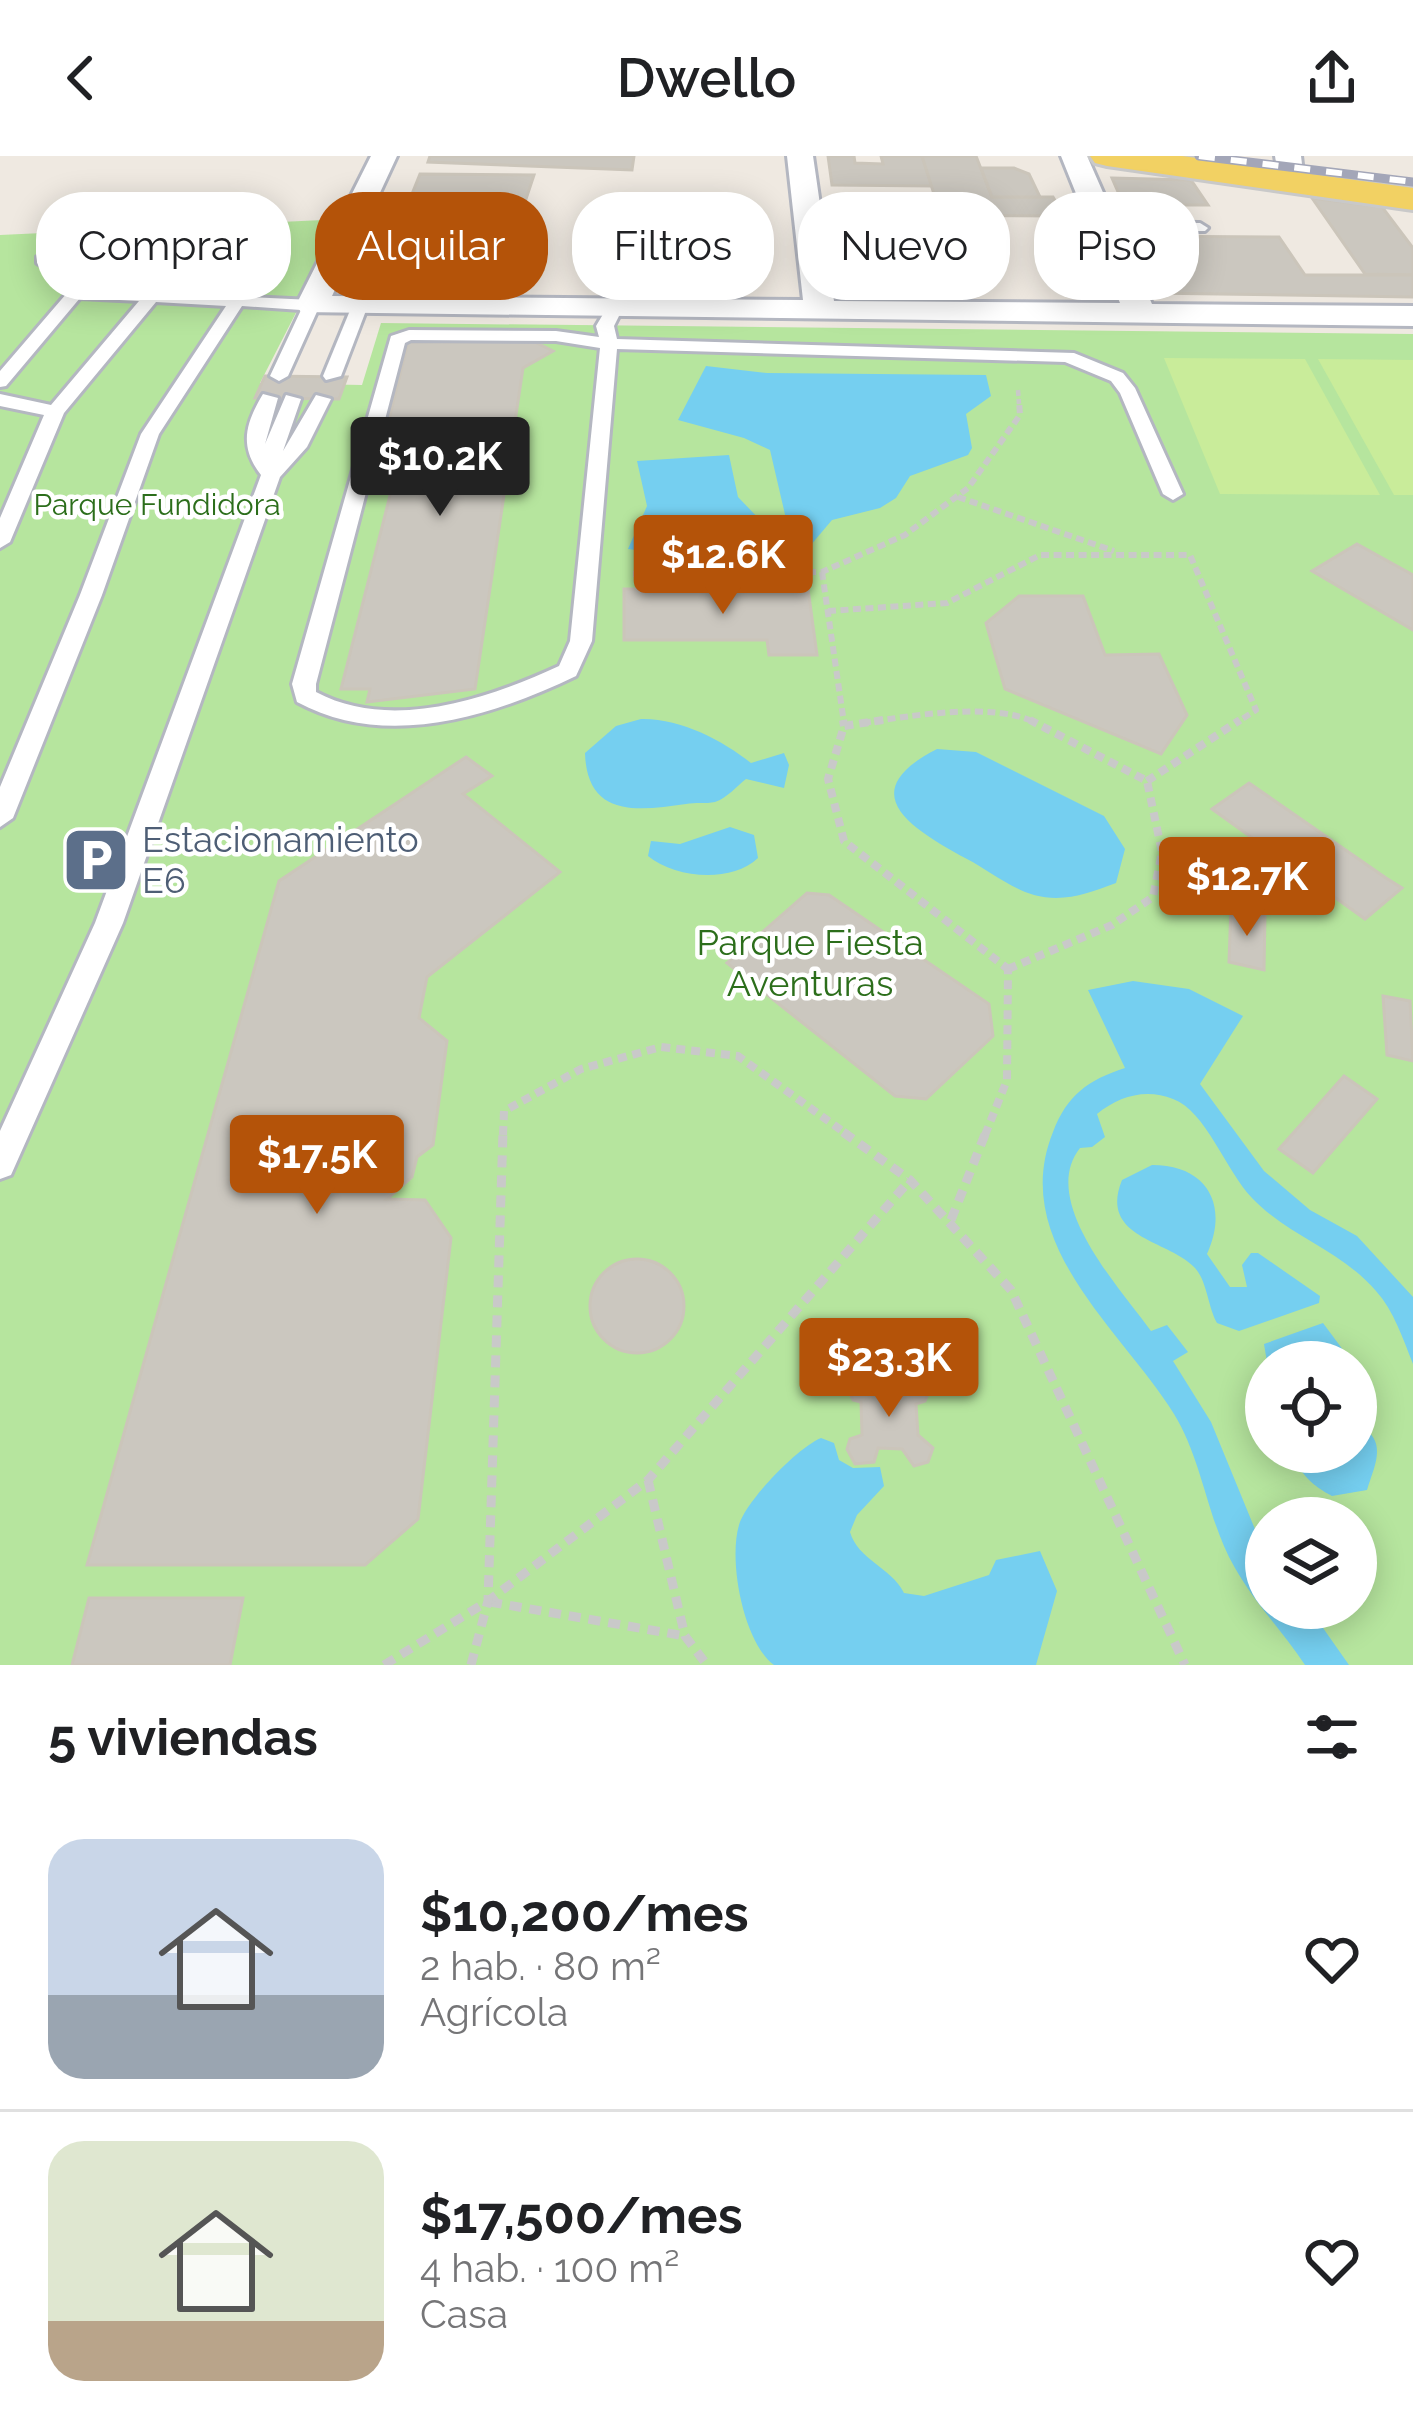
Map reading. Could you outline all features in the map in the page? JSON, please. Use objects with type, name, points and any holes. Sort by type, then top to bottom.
[{"type":"main road","points":[[1107,156],[1286,163],[1413,175]]},
{"type":"main road","points":[[1286,163],[1413,199]]},
{"type":"street","points":[[384,156],[318,306],[1413,316]]},
{"type":"street","points":[[800,156],[820,310]]},
{"type":"street","points":[[1074,156],[1088,192]]},
{"type":"street","points":[[1134,300],[1139,311]]},
{"type":"lane","points":[[0,382],[70,300]]},
{"type":"lane","points":[[0,542],[55,412],[149,300]]},
{"type":"lane","points":[[0,818],[91,596],[150,434],[238,300]]},
{"type":"lane","points":[[259,300],[318,306]]},
{"type":"lane","points":[[279,376],[318,306]]},
{"type":"lane","points":[[301,376],[318,306]]},
{"type":"lane","points":[[332,376],[359,308]]},
{"type":"lane","points":[[614,310],[605,326],[609,344],[581,641],[568,671],[501,700],[419,714],[338,713],[305,696],[304,684],[397,340],[409,335],[537,335],[609,344],[1068,357],[1117,377],[1129,392],[1173,494]]},
{"type":"lane","points":[[269,398],[253,444],[254,453],[271,475]]},
{"type":"lane","points":[[0,1165],[109,923],[271,475],[274,444],[292,399]]},
{"type":"lane","points":[[271,475],[297,447],[322,399]]},
{"type":"lane","points":[[0,400],[55,412]]},
{"type":"path","points":[[633,574],[822,572],[904,535],[968,488],[1020,415],[1018,390]]},
{"type":"path","points":[[957,496],[1124,555]]},
{"type":"path","points":[[828,611],[947,603],[1040,554],[1190,555],[1256,710],[1147,781]]},
{"type":"path","points":[[822,572],[844,726],[828,779],[844,841],[1009,969]]},
{"type":"path","points":[[844,726],[926,714],[1020,715],[1147,781]]},
{"type":"path","points":[[1009,969],[1112,925],[1153,897],[1162,852],[1147,781]]},
{"type":"path","points":[[951,1220],[1007,1080],[1009,969]]},
{"type":"path","points":[[471,1665],[488,1601],[504,1111],[581,1069],[661,1047],[738,1056],[910,1180],[1011,1290],[1184,1665]]},
{"type":"path","points":[[384,1665],[488,1601],[648,1480],[910,1180]]},
{"type":"path","points":[[648,1480],[685,1636],[707,1665]]},
{"type":"path","points":[[488,1601],[685,1636]]},
{"type":"green space","name":"Parque Fiesta Aventuras","points":[[315,220],[315,276],[260,383],[362,385],[381,323],[1413,334],[1413,1665],[0,1665],[0,235],[36,233],[36,300],[291,300],[291,221]]},
{"type":"green space","points":[[1164,358],[1305,359],[1380,495],[1220,494]]},
{"type":"green space","points":[[1318,359],[1413,360],[1413,495],[1394,495]]},
{"type":"water","points":[[706,366],[767,373],[986,375],[991,396],[966,414],[972,448],[968,455],[910,476],[896,498],[880,508],[832,520],[810,546],[794,553],[770,450],[678,420]]},
{"type":"water","points":[[729,455],[738,497],[764,524],[769,553],[628,549],[647,506],[637,461]]},
{"type":"water","points":[[641,719],[700,732],[751,763],[784,753],[789,765],[784,788],[746,779],[715,802],[633,808],[605,800],[588,774],[585,753],[616,726]]},
{"type":"water","points":[[937,749],[976,752],[1104,816],[1125,849],[1116,883],[1066,897],[1034,895],[927,835],[899,809],[894,795],[911,765]]},
{"type":"water","points":[[730,827],[754,835],[758,858],[733,872],[687,873],[648,856],[651,841],[680,844]]},
{"type":"water","points":[[1133,981],[1189,989],[1243,1016],[1200,1084],[1264,1171],[1310,1210],[1357,1236],[1413,1297],[1413,1364],[1393,1316],[1376,1291],[1252,1198],[1206,1128],[1185,1106],[1143,1094],[1124,1098],[1097,1114],[1105,1137],[1092,1147],[1080,1148],[1070,1169],[1069,1193],[1076,1218],[1104,1269],[1151,1331],[1167,1325],[1188,1352],[1173,1361],[1211,1422],[1245,1505],[1245,1584],[1226,1550],[1184,1432],[1077,1283],[1058,1248],[1046,1211],[1043,1173],[1053,1132],[1065,1108],[1080,1091],[1125,1068],[1088,990]]},
{"type":"water","points":[[1152,1165],[1187,1172],[1209,1192],[1216,1220],[1207,1254],[1230,1287],[1247,1287],[1242,1265],[1251,1253],[1258,1253],[1320,1296],[1319,1303],[1239,1331],[1217,1323],[1195,1268],[1140,1236],[1120,1215],[1117,1200],[1122,1180]]},
{"type":"water","points":[[1323,1323],[1336,1341],[1272,1341]]},
{"type":"water","points":[[821,1438],[834,1443],[839,1460],[853,1468],[880,1467],[884,1486],[857,1515],[850,1532],[860,1550],[904,1593],[924,1596],[989,1575],[996,1560],[1040,1551],[1057,1591],[1036,1665],[774,1665],[763,1654],[747,1621],[737,1580],[739,1525],[774,1476]]},
{"type":"water","points":[[1303,1473],[1372,1473],[1367,1490],[1332,1496]]},
{"type":"water","points":[[1278,1629],[1324,1629],[1349,1665],[1305,1665]]},
{"type":"building","points":[[430,156],[634,156],[632,170],[428,162]]},
{"type":"building","points":[[828,156],[854,156],[855,163],[883,164],[881,156],[922,156],[932,186],[832,185]]},
{"type":"building","points":[[922,156],[976,156],[990,192],[933,192]]},
{"type":"building","points":[[981,168],[1014,168],[1029,174],[1038,192],[1034,197],[1010,197],[1010,192],[990,192]]},
{"type":"building","points":[[420,174],[534,175],[528,192],[413,192]]},
{"type":"building","points":[[1112,178],[1191,180],[1208,205],[1199,205],[1199,192],[1118,192]]},
{"type":"building","points":[[1010,197],[1034,197],[1034,216],[1010,216]]},
{"type":"building","points":[[1312,198],[1382,207],[1413,248],[1413,275],[1365,274]]},
{"type":"building","points":[[1199,236],[1279,237],[1305,275],[1413,275],[1413,297],[1199,294]]},
{"type":"building","points":[[533,341],[553,351],[523,368],[475,689],[367,702],[370,689],[341,689],[402,448],[382,448],[408,342]]},
{"type":"building","points":[[265,376],[347,377],[339,399],[255,398]]},
{"type":"building","points":[[1357,544],[1413,575],[1413,630],[1312,571]]},
{"type":"building","points":[[624,589],[808,589],[817,655],[769,655],[767,640],[624,640]]},
{"type":"building","points":[[1019,596],[1083,596],[1105,655],[1159,654],[1187,715],[1161,754],[1005,689],[986,623]]},
{"type":"building","points":[[466,757],[492,776],[463,794],[560,872],[427,977],[419,1018],[447,1041],[433,1145],[417,1157],[412,1177],[387,1199],[425,1200],[451,1238],[418,1519],[365,1565],[87,1565],[279,881]]},
{"type":"building","points":[[1249,783],[1402,888],[1365,919],[1212,809]]},
{"type":"building","points":[[807,893],[829,895],[989,1004],[993,1036],[926,1099],[895,1096],[727,963]]},
{"type":"building","points":[[1231,907],[1265,915],[1264,970],[1229,962]]},
{"type":"building","points":[[1383,996],[1410,1001],[1413,1061],[1387,1055]]},
{"type":"building","points":[[1344,1076],[1377,1099],[1313,1173],[1279,1149]]},
{"type":"building","points":[[637,1259],[670,1273],[684,1306],[670,1339],[637,1353],[604,1339],[590,1306],[604,1273]]},
{"type":"building","points":[[857,1373],[871,1377],[875,1387],[899,1388],[909,1375],[923,1379],[929,1392],[925,1401],[916,1404],[918,1435],[933,1448],[928,1462],[914,1466],[902,1449],[878,1448],[874,1462],[855,1464],[847,1449],[850,1439],[862,1435],[861,1402],[853,1400],[846,1386]]},
{"type":"building","points":[[89,1598],[243,1598],[230,1665],[72,1665]]},
{"type":"railway","points":[[1199,156],[1413,182]]},
{"type":"place","name":"Estacionamiento E6","points":[[96,860]]},
{"type":"park label","name":"Parque Fundidora","points":[[157,505]]}]
